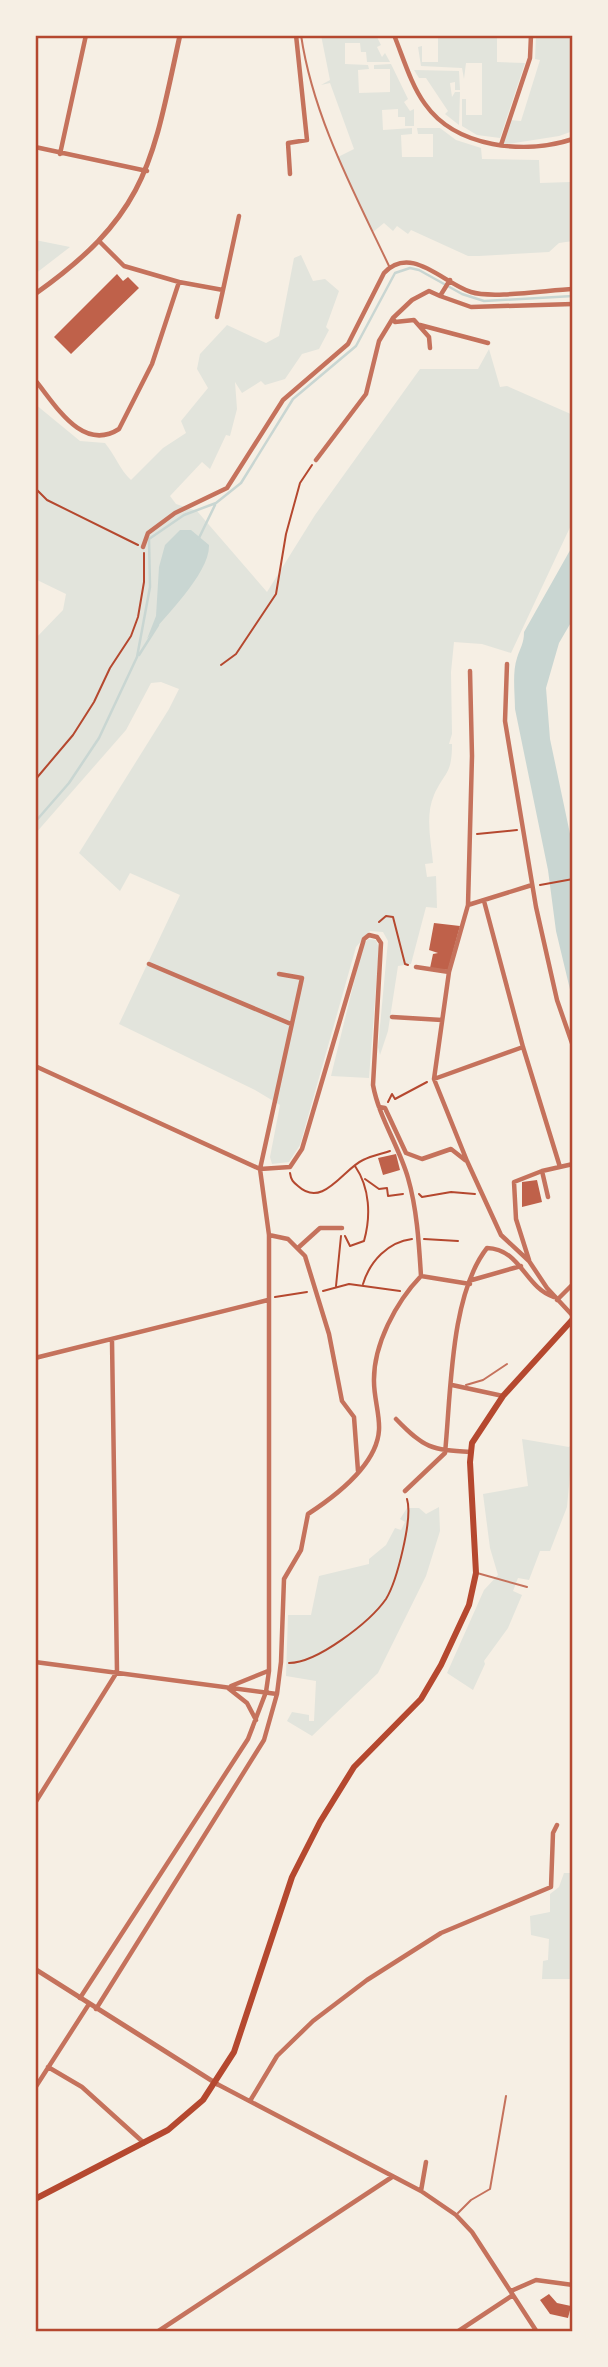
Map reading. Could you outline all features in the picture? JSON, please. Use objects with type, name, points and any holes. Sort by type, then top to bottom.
[{"type":"main road","points":[[35,2199],[144,2143],[187,2115],[217,2084],[234,2052],[292,1877],[354,1767],[413,1708],[434,1679],[469,1605],[476,1573],[471,1452],[476,1436],[503,1396],[573,1318]]},
{"type":"street","points":[[60,154],[86,35]]},
{"type":"street","points":[[35,294],[100,242],[123,214],[147,171],[180,35]]},
{"type":"street","points":[[290,174],[288,144],[307,140],[296,35]]},
{"type":"street","points":[[394,35],[425,104],[467,138],[501,145],[556,144],[573,139]]},
{"type":"street","points":[[501,145],[530,59],[531,35]]},
{"type":"street","points":[[35,147],[147,171]]},
{"type":"street","points":[[217,317],[239,216]]},
{"type":"street","points":[[100,242],[124,266],[179,282],[223,290]]},
{"type":"street","points":[[143,547],[148,533],[167,519],[227,488],[283,400],[348,344],[390,267],[403,262],[412,263],[445,288],[479,307],[530,303],[573,304]]},
{"type":"street","points":[[35,380],[76,429],[100,436],[119,429],[152,364],[179,282]]},
{"type":"street","points":[[316,460],[366,394],[379,341],[393,318],[412,300],[429,291],[445,288],[481,293],[573,289]]},
{"type":"street","points":[[393,318],[396,322],[414,320],[429,337],[430,348]]},
{"type":"street","points":[[420,325],[488,342]]},
{"type":"street","points":[[507,664],[505,720],[532,886],[557,1000],[573,1046]]},
{"type":"street","points":[[470,671],[472,756],[468,905],[449,972],[435,1079],[467,1161],[502,1236],[529,1261],[573,1318]]},
{"type":"street","points":[[468,905],[532,886]]},
{"type":"street","points":[[484,901],[559,1167]]},
{"type":"street","points":[[35,1066],[260,1169],[290,1167],[302,1149],[328,1069],[364,939],[369,935],[377,937],[381,943],[373,1073],[378,1107],[398,1149],[408,1179],[419,1239],[421,1276],[405,1293],[393,1314],[376,1363],[374,1395],[379,1431],[358,1472],[340,1493],[308,1514],[301,1550],[285,1579],[277,1694],[264,1740],[96,2008]]},
{"type":"street","points":[[149,964],[291,1024]]},
{"type":"street","points":[[416,967],[449,972]]},
{"type":"street","points":[[79,1998],[248,1739],[266,1692],[269,1671],[269,1235],[260,1169],[302,978],[279,974]]},
{"type":"street","points":[[392,1017],[442,1020]]},
{"type":"street","points":[[435,1079],[523,1047]]},
{"type":"street","points":[[378,1107],[385,1108],[406,1153],[422,1159],[451,1149],[467,1161]]},
{"type":"street","points":[[529,1261],[516,1219],[514,1182],[542,1171],[573,1164]]},
{"type":"street","points":[[542,1171],[548,1197]]},
{"type":"street","points":[[299,1247],[320,1228],[342,1228]]},
{"type":"street","points":[[269,1235],[288,1239],[299,1247],[305,1256],[328,1334],[342,1401],[354,1417],[358,1472]]},
{"type":"street","points":[[405,1491],[445,1453],[453,1348],[471,1282],[487,1248],[501,1248],[521,1266],[542,1292],[556,1299]]},
{"type":"street","points":[[421,1276],[471,1282],[521,1266]]},
{"type":"street","points":[[556,1299],[573,1284]]},
{"type":"street","points":[[35,1358],[268,1300]]},
{"type":"street","points":[[35,1803],[117,1672],[112,1340]]},
{"type":"street","points":[[452,1385],[503,1396]]},
{"type":"street","points":[[396,1419],[417,1440],[445,1453],[471,1452]]},
{"type":"street","points":[[35,1662],[277,1694]]},
{"type":"street","points":[[227,1687],[269,1671]]},
{"type":"street","points":[[227,1687],[247,1703],[256,1720]]},
{"type":"street","points":[[250,2101],[277,2056],[313,2021],[367,1980],[441,1933],[551,1887],[553,1833],[557,1825]]},
{"type":"street","points":[[35,1969],[217,2084],[421,2191],[456,2215],[472,2232],[537,2332]]},
{"type":"street","points":[[35,2088],[89,2004]]},
{"type":"street","points":[[48,2067],[82,2087],[144,2143]]},
{"type":"street","points":[[421,2191],[426,2162]]},
{"type":"street","points":[[157,2332],[392,2177]]},
{"type":"street","points":[[457,2332],[512,2293],[536,2280],[573,2285]]},
{"type":"lane","points":[[301,35],[312,84],[336,154],[390,267]]},
{"type":"lane","points":[[465,1386],[483,1380],[507,1364]]},
{"type":"lane","points":[[476,1573],[527,1587]]},
{"type":"lane","points":[[456,2215],[471,2200],[490,2189],[506,2096]]},
{"type":"path","points":[[221,665],[236,654],[276,594],[285,534],[300,483],[316,460]]},
{"type":"path","points":[[35,488],[47,500],[143,547],[144,582],[131,636],[73,735],[35,780]]},
{"type":"path","points":[[469,835],[524,829]]},
{"type":"path","points":[[539,885],[573,879]]},
{"type":"path","points":[[379,922],[386,916],[393,917],[405,964],[416,967]]},
{"type":"path","points":[[385,1108],[391,1094],[395,1099],[435,1079]]},
{"type":"path","points":[[290,1167],[291,1180],[303,1191],[319,1193],[327,1191],[355,1165],[398,1149]]},
{"type":"path","points":[[355,1165],[364,1178],[379,1189],[387,1188],[388,1196],[411,1192]]},
{"type":"path","points":[[342,1228],[349,1246],[364,1241],[370,1219],[364,1178]]},
{"type":"path","points":[[408,1179],[422,1197],[451,1192],[483,1195]]},
{"type":"path","points":[[336,1287],[342,1228]]},
{"type":"path","points":[[362,1285],[366,1274],[382,1253],[397,1241],[458,1241]]},
{"type":"path","points":[[268,1300],[307,1292],[315,1293],[349,1284],[405,1293]]},
{"type":"path","points":[[281,1662],[303,1663],[356,1629],[386,1598],[406,1528],[409,1506],[405,1491]]},
{"type":"shaded area","points":[[321,35],[376,35],[381,45],[377,47],[382,57],[385,53],[390,62],[367,62],[366,52],[361,52],[360,43],[345,43],[345,64],[368,65],[369,69],[358,70],[359,93],[390,92],[390,69],[374,69],[374,65],[391,64],[408,99],[404,102],[410,111],[414,109],[414,126],[405,126],[405,117],[398,117],[398,109],[382,110],[383,130],[412,128],[412,134],[401,135],[402,157],[433,157],[433,134],[418,134],[417,128],[440,128],[456,140],[481,148],[482,159],[539,160],[540,183],[570,182],[570,151],[573,144],[573,241],[559,243],[549,252],[468,256],[411,230],[408,234],[397,226],[393,231],[384,223],[373,232],[338,157],[354,149],[330,83],[321,85],[330,80]]},
{"type":"shaded area","points":[[438,35],[497,35],[497,62],[525,63],[500,138],[477,135],[462,126],[462,99],[466,99],[466,115],[482,115],[482,63],[466,63],[464,79],[462,68],[421,66],[418,47],[422,46],[422,62],[438,62]]},
{"type":"shaded area","points":[[536,35],[573,35],[573,131],[559,136],[501,145],[510,120],[521,121],[540,60],[535,59]]},
{"type":"shaded area","points":[[414,70],[459,71],[460,90],[455,90],[455,82],[450,83],[452,97],[455,92],[460,92],[459,125],[445,114],[448,111],[426,78],[419,78]]},
{"type":"shaded area","points":[[35,240],[70,247],[35,274]]},
{"type":"shaded area","points":[[301,255],[313,281],[325,279],[339,291],[326,327],[329,330],[319,349],[302,354],[285,379],[265,385],[261,381],[242,393],[235,382],[237,409],[230,436],[226,435],[210,469],[202,462],[170,496],[176,504],[197,511],[267,592],[315,515],[420,369],[478,369],[489,349],[500,387],[507,386],[573,415],[573,521],[511,653],[482,644],[454,642],[451,672],[452,734],[449,744],[452,744],[451,762],[431,803],[429,829],[433,863],[425,864],[427,877],[436,876],[437,908],[426,907],[411,964],[398,966],[388,1031],[380,1055],[378,1047],[388,941],[383,932],[370,931],[356,947],[300,1145],[289,1162],[272,1164],[270,1157],[280,1105],[255,1090],[119,1024],[180,895],[130,873],[120,891],[79,853],[179,689],[161,682],[151,683],[126,730],[35,834],[35,639],[63,610],[66,594],[35,579],[35,404],[80,441],[105,443],[131,480],[163,448],[186,433],[181,421],[208,388],[197,369],[200,354],[227,325],[266,343],[279,336],[294,258]]},
{"type":"shaded area","points":[[180,530],[191,530],[209,545],[207,556],[194,581],[147,639],[156,616],[159,567],[165,545]]},
{"type":"shaded area","points":[[573,545],[573,619],[559,643],[546,688],[550,739],[573,848],[573,1002],[556,931],[548,870],[515,709],[514,684],[515,664],[524,632]]},
{"type":"shaded area","points":[[368,939],[376,940],[379,948],[369,1078],[331,1076],[363,945]]},
{"type":"shaded area","points":[[522,1439],[569,1447],[573,1442],[567,1507],[550,1551],[540,1551],[529,1580],[518,1578],[513,1591],[522,1595],[508,1628],[484,1661],[473,1690],[447,1673],[484,1590],[498,1575],[490,1548],[483,1494],[528,1486]]},
{"type":"shaded area","points":[[439,1507],[440,1531],[426,1576],[378,1673],[312,1736],[287,1721],[292,1712],[309,1715],[309,1721],[314,1721],[316,1681],[286,1676],[288,1615],[311,1615],[319,1576],[369,1564],[369,1559],[386,1545],[395,1528],[401,1530],[405,1522],[400,1519],[407,1508],[419,1508],[426,1514]]},
{"type":"shaded area","points":[[564,1873],[573,1873],[573,1979],[542,1979],[543,1961],[548,1960],[549,1939],[531,1935],[530,1916],[550,1912],[550,1894],[559,1887]]},
{"type":"building","points":[[117,274],[123,281],[128,277],[139,288],[71,354],[54,337]]},
{"type":"building","points":[[434,923],[460,926],[448,970],[430,968],[433,954],[438,953],[429,950]]},
{"type":"building","points":[[396,1154],[400,1170],[383,1175],[378,1158]]},
{"type":"building","points":[[537,1180],[542,1202],[522,1207],[522,1182]]},
{"type":"building","points":[[549,2294],[557,2303],[571,2306],[568,2318],[550,2314],[540,2300]]},
{"type":"waterway","points":[[35,822],[69,783],[99,738],[137,657],[150,587],[149,539],[184,515],[216,503],[241,483],[293,399],[356,346],[395,273],[410,268],[419,270],[462,294],[484,301],[573,296]]},
{"type":"waterway","points":[[198,540],[215,505]]},
{"type":"waterway","points":[[139,655],[158,625]]}]
